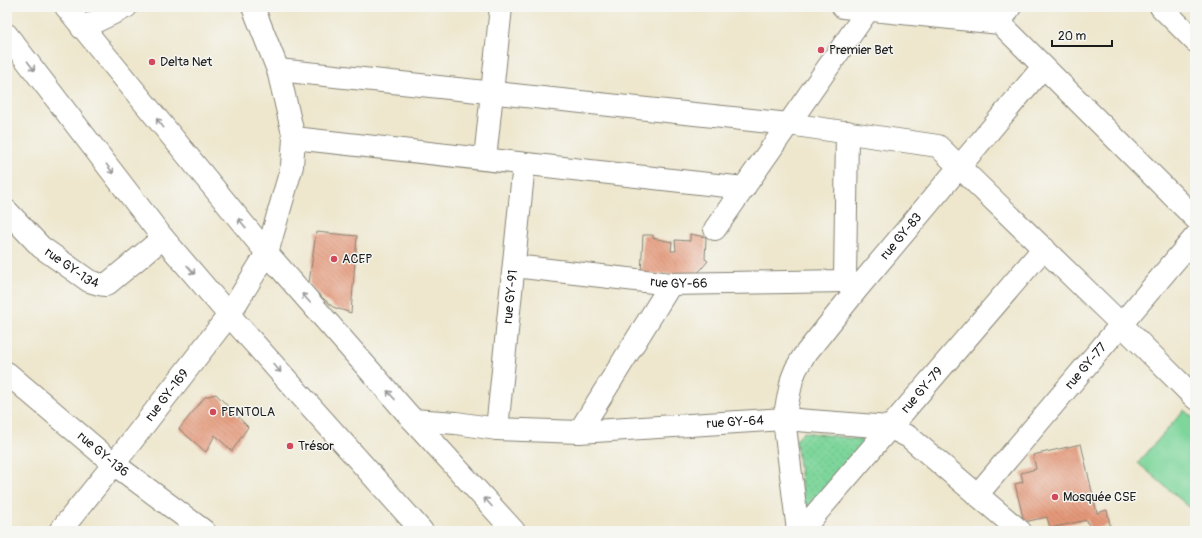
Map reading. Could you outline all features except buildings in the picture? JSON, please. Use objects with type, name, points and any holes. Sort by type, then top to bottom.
[{"type":"street","points":[[66,7],[267,253],[413,420],[514,531]]},
{"type":"street","points":[[82,28],[126,7]]},
{"type":"street","name":"rue GY-169","points":[[60,531],[114,464],[229,315],[267,253],[292,166],[294,138],[278,70],[253,7]]},
{"type":"street","points":[[485,160],[501,7]]},
{"type":"street","points":[[843,7],[868,10],[1005,15],[1043,66],[1195,218]]},
{"type":"street","points":[[1161,7],[1195,41]]},
{"type":"street","points":[[715,229],[868,10]]},
{"type":"street","points":[[7,35],[163,238],[229,315],[422,531]]},
{"type":"street","name":"rue GY-83","points":[[798,531],[784,419],[792,380],[796,369],[851,285],[959,167],[1043,66]]},
{"type":"street","points":[[278,70],[789,124],[938,146],[1044,248],[1195,398]]},
{"type":"street","points":[[847,132],[851,285]]},
{"type":"street","points":[[294,138],[744,188]]},
{"type":"street","name":"rue GY-91","points":[[497,429],[524,164]]},
{"type":"street","name":"rue GY-134","points":[[7,210],[41,247],[89,281],[98,284],[106,284],[163,238]]},
{"type":"street","name":"rue GY-77","points":[[977,495],[1195,237]]},
{"type":"street","name":"rue GY-79","points":[[801,531],[1044,248]]},
{"type":"street","name":"rue GY-66","points":[[514,266],[671,284],[851,285]]},
{"type":"street","points":[[579,432],[671,284]]},
{"type":"street","name":"rue GY-136","points":[[7,373],[114,464],[204,531]]},
{"type":"street","name":"rue GY-64","points":[[413,420],[456,423],[497,429],[579,432],[784,419],[889,427],[909,437],[1020,531]]},
{"type":"green space","points":[[1184,410],[1195,420],[1195,512],[1138,463]]},
{"type":"green space","points":[[804,432],[869,441],[812,506],[804,506],[796,440]]},
{"type":"place","name":"Premier Bet","points":[[821,50]]},
{"type":"place","name":"Delta Net","points":[[152,62]]},
{"type":"place","name":"ACEP","points":[[334,259]]},
{"type":"place","name":"PENTOLA","points":[[213,412]]},
{"type":"place","name":"Trésor","points":[[290,446]]},
{"type":"place","name":"Mosquée CSE","points":[[1055,497]]}]
